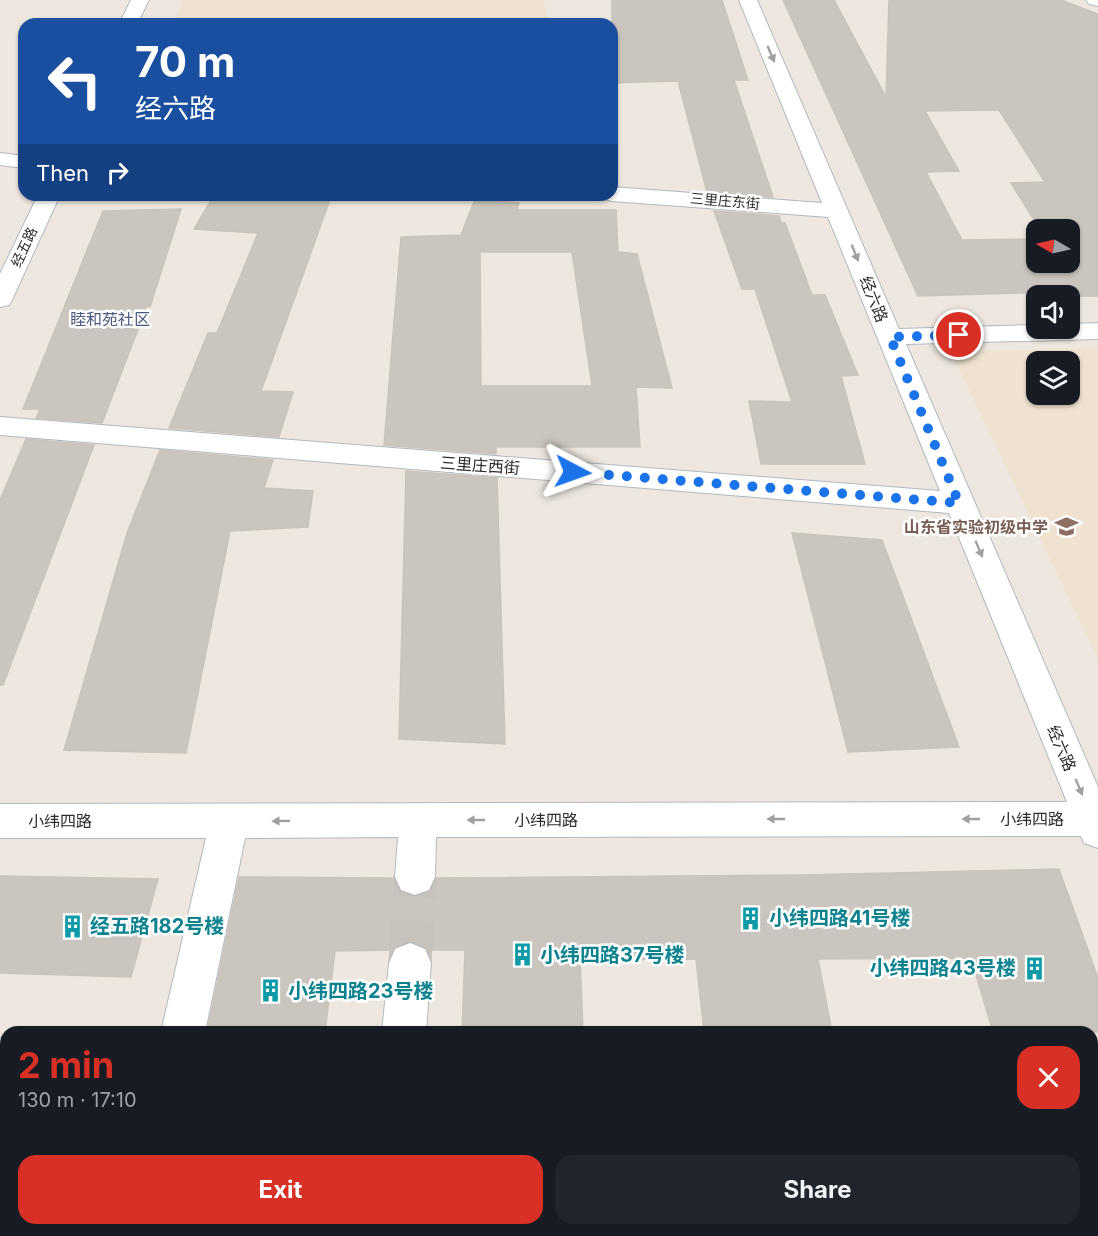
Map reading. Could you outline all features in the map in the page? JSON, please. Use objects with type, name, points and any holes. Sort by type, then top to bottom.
[{"type":"street","points":[[131,18],[140,0]]},
{"type":"street","name":"经六路","points":[[748,0],[1095,825]]},
{"type":"street","points":[[0,159],[18,161]]},
{"type":"street","name":"三里庄东街","points":[[618,194],[838,211]]},
{"type":"street","name":"经五路","points":[[0,300],[46,201]]},
{"type":"street","points":[[890,337],[1098,331]]},
{"type":"street","name":"三里庄西街","points":[[0,426],[217,446],[959,503]]},
{"type":"street","points":[[415,877],[418,820]]},
{"type":"street","name":"小纬四路","points":[[0,821],[418,820],[1095,825]]},
{"type":"street","points":[[184,1026],[229,822]]},
{"type":"street","points":[[405,1026],[410,963]]},
{"type":"shaded area","points":[[183,0],[543,0],[548,18],[176,18]]},
{"type":"shaded area","name":"山东省实验初级中学","points":[[1098,348],[1098,659],[951,352]]},
{"type":"building","points":[[612,0],[722,0],[748,80],[734,80],[773,197],[707,192],[678,81],[618,83],[618,18],[612,18]]},
{"type":"building","points":[[783,0],[834,0],[886,97],[889,0],[1061,0],[1098,14],[1098,296],[1080,296],[1080,285],[1026,285],[1026,293],[918,296]],"holes":[[[999,110],[1045,182],[1011,183],[1033,219],[1080,219],[1080,273],[1026,273],[1026,239],[962,240],[926,172],[959,171],[925,111]]]},
{"type":"building","points":[[210,201],[330,201],[261,391],[293,392],[279,437],[169,428],[208,333],[217,333],[258,233],[194,229]]},
{"type":"building","points":[[474,201],[519,203],[517,210],[616,210],[618,252],[637,254],[672,388],[636,387],[640,447],[496,447],[496,454],[384,445],[401,237],[461,235]],"holes":[[[480,252],[572,252],[592,386],[481,386]]]},
{"type":"building","points":[[181,209],[150,307],[147,306],[102,423],[36,418],[40,409],[23,409],[103,211]]},
{"type":"building","points":[[714,211],[779,216],[781,223],[785,223],[812,295],[825,295],[858,375],[841,376],[865,464],[761,464],[749,401],[792,402],[755,289],[742,289]]},
{"type":"building","points":[[26,439],[94,445],[3,685],[0,685],[0,500]]},
{"type":"building","points":[[160,450],[273,460],[264,488],[313,491],[308,527],[230,531],[186,753],[64,750],[127,533]]},
{"type":"building","points":[[406,471],[497,478],[505,744],[399,739]]},
{"type":"building","points":[[792,533],[882,540],[959,747],[848,752]]},
{"type":"building","points":[[1059,869],[1098,978],[1098,1026],[991,1026],[971,958],[818,959],[831,1026],[703,1026],[696,959],[580,960],[583,1026],[462,1026],[465,950],[428,950],[411,941],[394,947],[392,950],[335,951],[326,1026],[208,1026],[239,877],[393,878],[400,892],[416,897],[430,892],[437,878],[804,875]]},
{"type":"building","name":"经五路182号楼","points":[[0,876],[158,879],[131,977],[0,973]]},
{"type":"tunnel","points":[[410,963],[415,877]]},
{"type":"place","name":"山东省实验初级中学","points":[[1066,527]]},
{"type":"place","name":"小纬四路41号楼","points":[[751,918]]},
{"type":"place","name":"经五路182号楼","points":[[72,926]]},
{"type":"place","name":"小纬四路37号楼","points":[[522,955]]},
{"type":"place","name":"小纬四路43号楼","points":[[1034,968]]},
{"type":"place","name":"小纬四路23号楼","points":[[270,991]]},
{"type":"district","name":"睦和苑社区","points":[[110,319]]},
{"type":"route","points":[[573,472],[959,503],[890,337],[959,335]]}]
